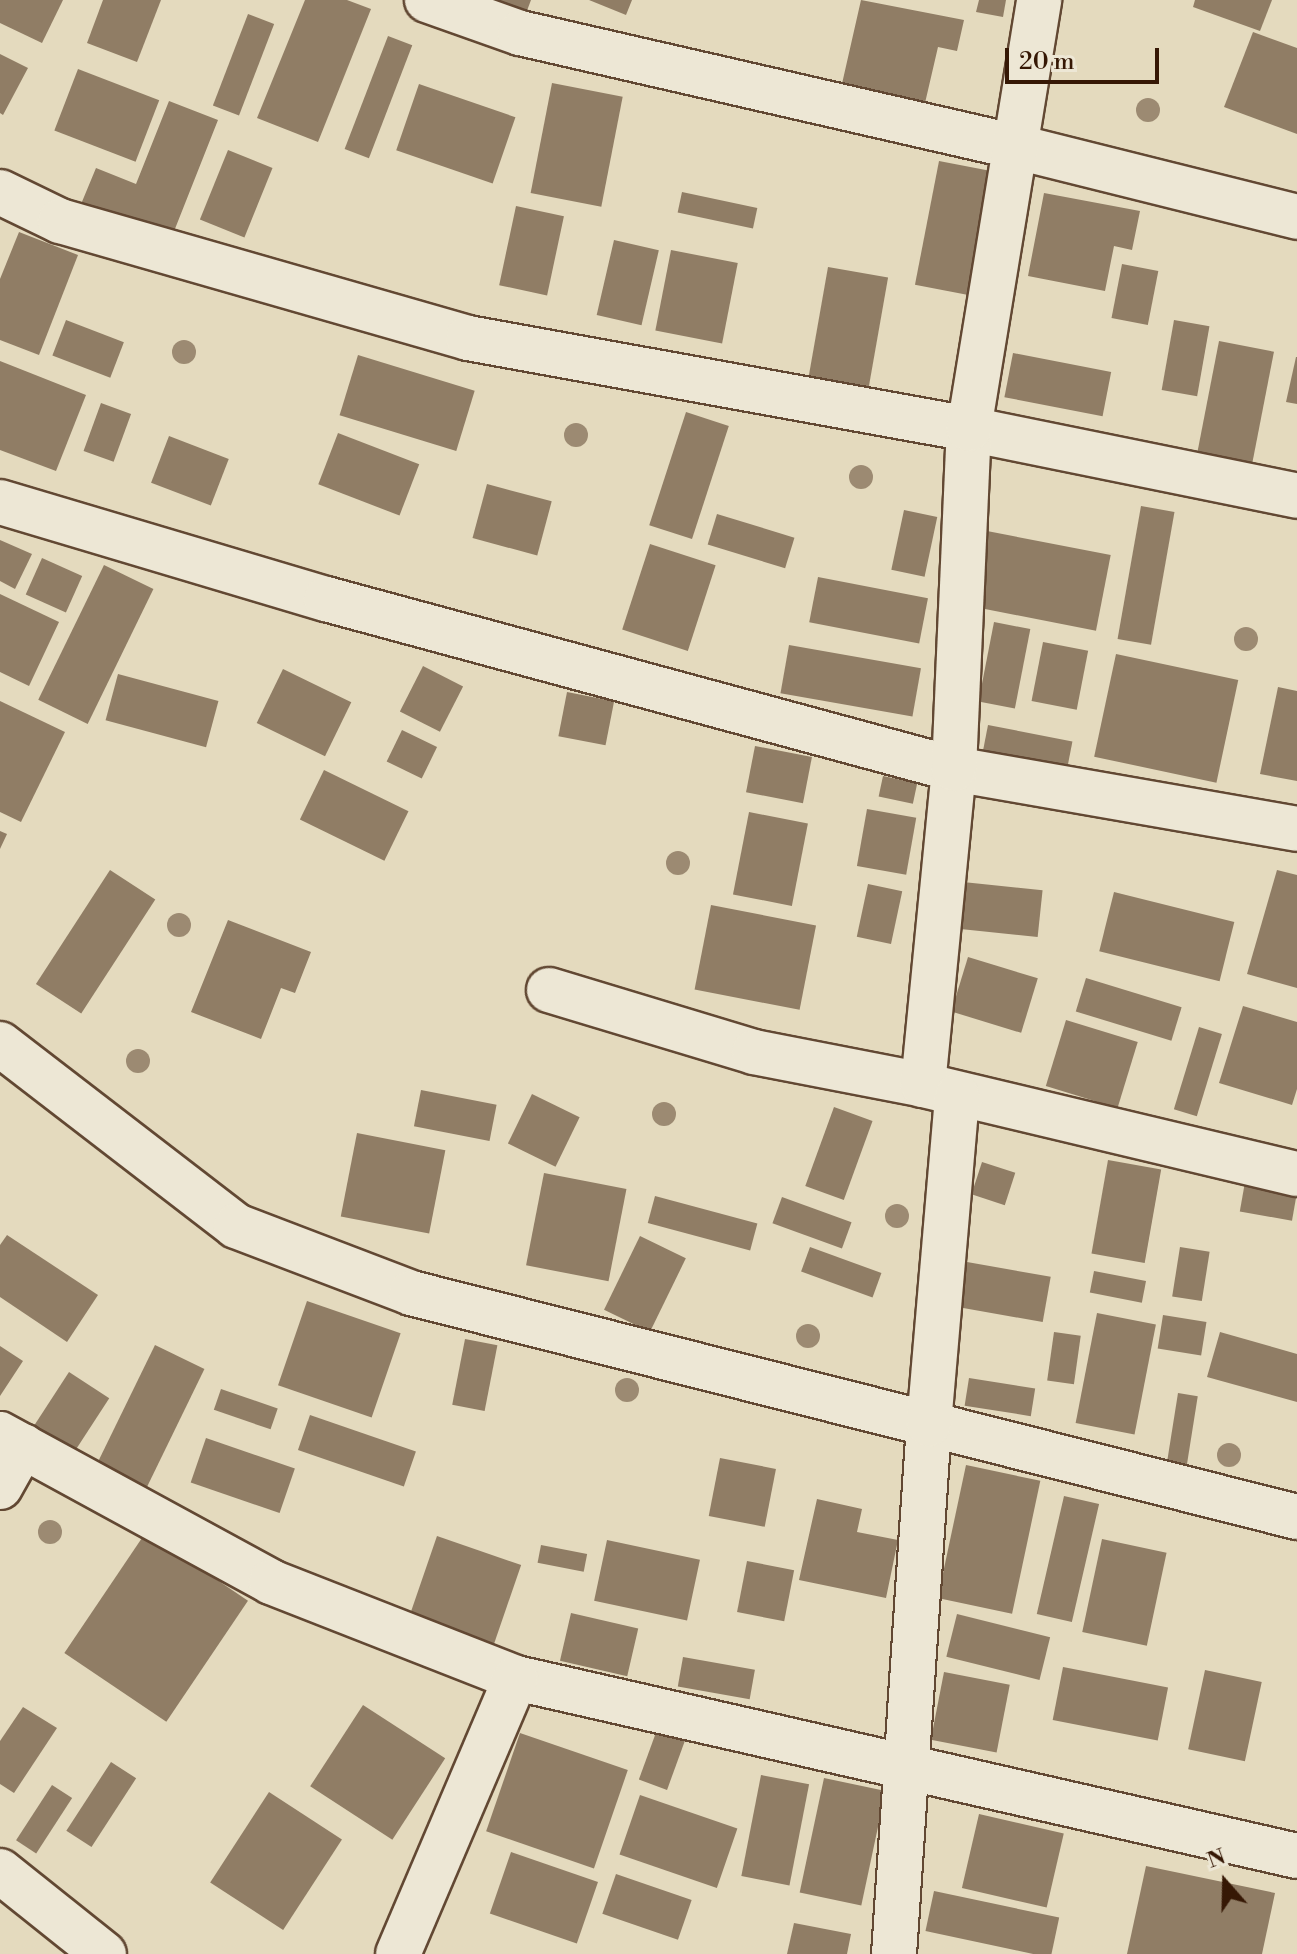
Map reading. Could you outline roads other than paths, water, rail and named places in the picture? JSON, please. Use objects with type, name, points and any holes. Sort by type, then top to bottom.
[{"type":"street","points":[[427,0],[520,33],[1017,147],[1297,217]]},
{"type":"street","points":[[894,1954],[929,1424],[940,1090],[969,429],[1039,0]]},
{"type":"street","points":[[0,192],[60,221],[468,338],[969,429],[1297,496]]},
{"type":"street","points":[[0,502],[326,599],[954,769],[1297,829]]},
{"type":"street","points":[[549,990],[754,1052],[940,1090],[1297,1174]]},
{"type":"street","points":[[0,1044],[236,1226],[411,1293],[1297,1517]]},
{"type":"street","points":[[0,1487],[12,1440],[271,1582],[516,1678],[908,1770],[1297,1856]]},
{"type":"street","points":[[398,1954],[516,1678]]},
{"type":"street","points":[[0,1871],[104,1954]]}]
